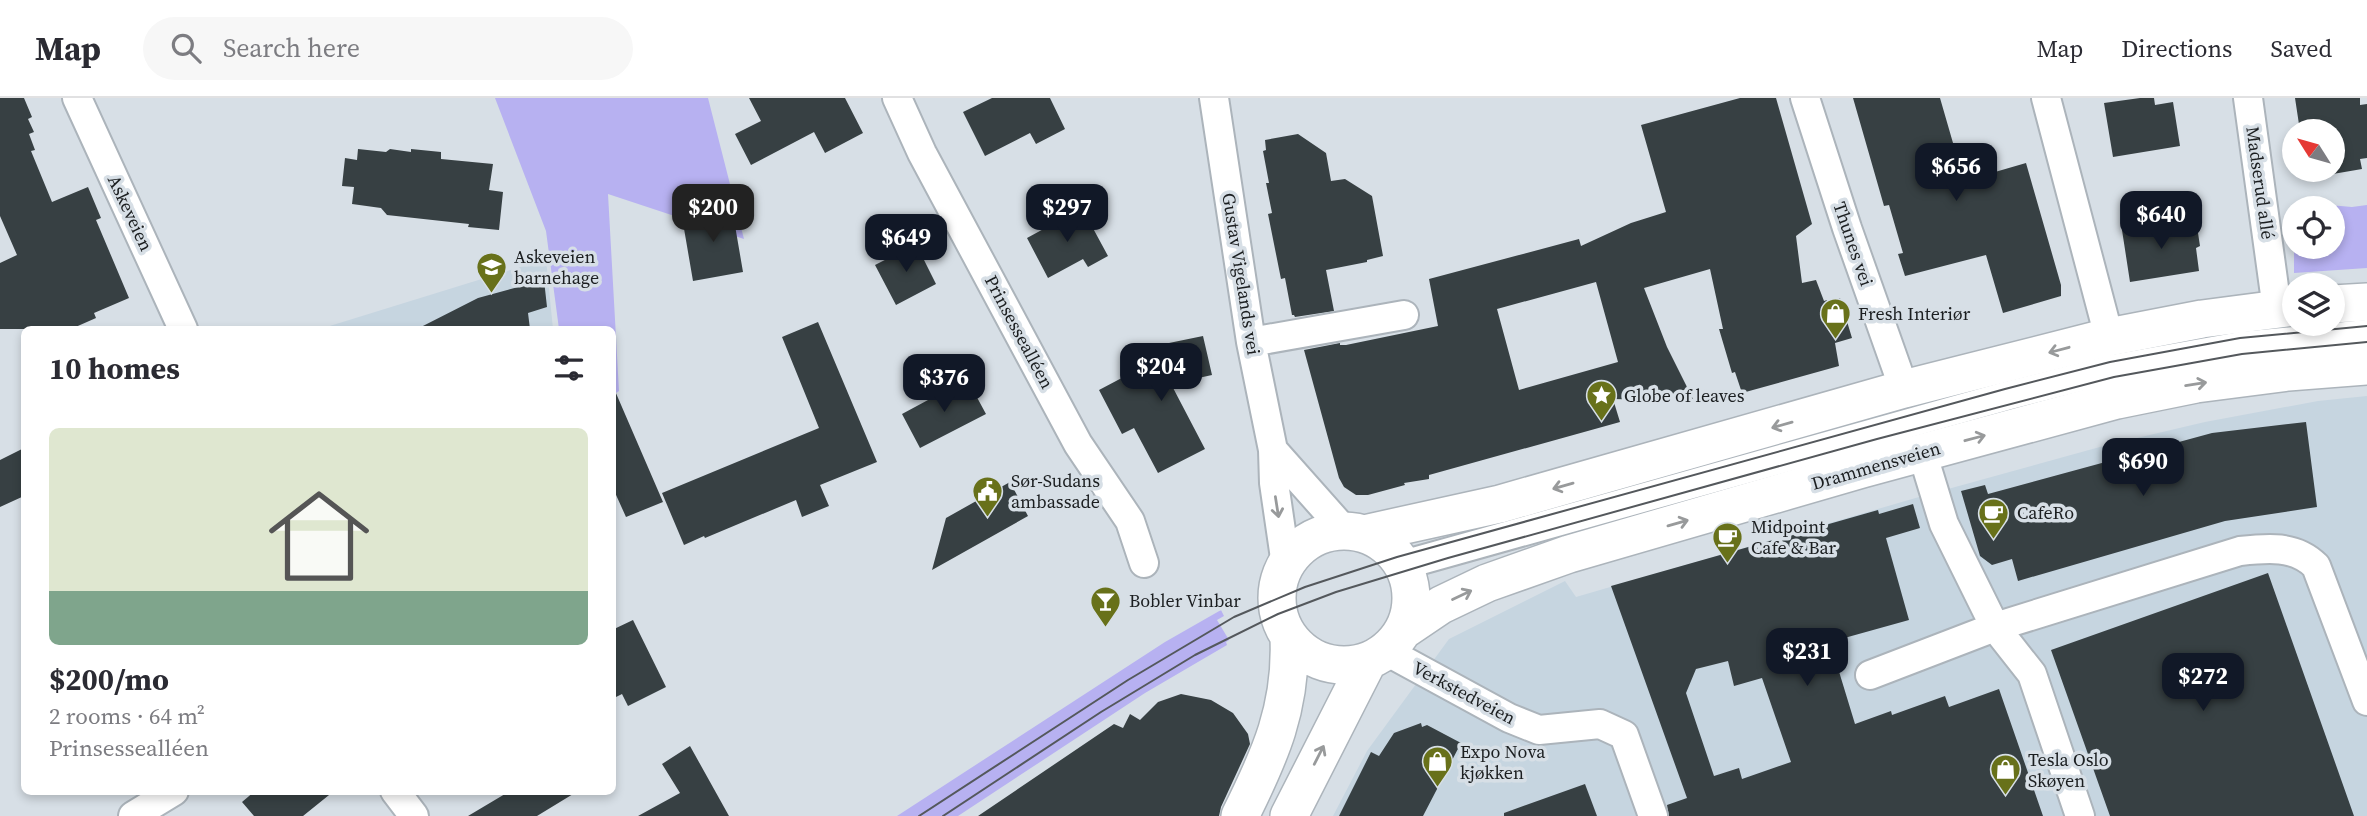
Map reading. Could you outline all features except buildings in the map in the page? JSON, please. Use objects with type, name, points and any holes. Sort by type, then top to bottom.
[{"type":"main road","points":[[2345,303],[2367,302]]},
{"type":"main road","points":[[1355,532],[1388,548],[1403,565],[1411,590],[1410,610],[1386,647],[1346,666],[1325,663],[1305,654],[1289,638],[1278,614],[1276,600],[1278,584],[1286,565],[1302,545],[1315,537],[1355,532],[1500,504],[1904,389],[2109,337],[2202,319],[2282,308]]},
{"type":"main road","name":"Drammensveien","points":[[1289,816],[1386,647],[1441,605],[1487,583],[1556,558],[1922,452],[2117,400],[2196,384],[2288,372],[2367,366]]},
{"type":"main road","points":[[1240,816],[1270,752],[1281,720],[1290,668],[1289,638]]},
{"type":"street","name":"Askeveien","points":[[77,98],[182,326]]},
{"type":"street","name":"Prinsessealléen","points":[[897,98],[922,153],[1079,444],[1130,522],[1144,563]]},
{"type":"street","name":"Gustav Vigelands vei","points":[[1214,98],[1251,342],[1273,450],[1273,483],[1286,565]]},
{"type":"street","name":"Thunes vei","points":[[1805,98],[1847,228],[1904,389]]},
{"type":"street","points":[[2046,98],[2109,337]]},
{"type":"street","name":"Madserud allé","points":[[2248,98],[2282,291]]},
{"type":"street","points":[[1251,342],[1404,316]]},
{"type":"street","points":[[1403,565],[2006,396],[2112,369],[2241,346],[2367,334]]},
{"type":"street","points":[[1273,450],[1355,532]]},
{"type":"street","points":[[1922,452],[1944,524],[1995,627],[2032,674],[2080,816]]},
{"type":"street","points":[[1870,676],[1995,627],[2240,551],[2288,550],[2305,555],[2316,566],[2367,701]]},
{"type":"street","name":"Verkstedveien","points":[[1386,647],[1509,718],[1539,730],[1600,724],[1624,735],[1653,816]]},
{"type":"street","points":[[133,816],[167,795]]},
{"type":"street","points":[[398,795],[414,816]]},
{"type":"shaded area","points":[[495,98],[708,98],[744,239],[608,194],[615,326],[559,326],[546,231]]},
{"type":"shaded area","points":[[2367,205],[2367,268],[2294,273],[2294,259],[2345,259],[2345,206]]},
{"type":"shaded area","name":"Askeveien barnehage","points":[[546,259],[553,326],[330,326]]},
{"type":"shaded area","points":[[616,337],[619,391],[616,393]]},
{"type":"shaded area","points":[[2367,396],[2367,816],[1333,816],[1367,751],[1449,639],[1565,581],[1576,597],[2107,445],[2205,422],[2318,401]]},
{"type":"shaded area","points":[[1221,610],[1224,616],[1217,620],[1229,640],[1227,645],[1145,693],[958,816],[897,816],[1165,642]]},
{"type":"tram line","points":[[919,816],[1128,680],[1234,617],[1305,587],[1397,557],[2110,362],[2240,338],[2367,326]]},
{"type":"tram line","points":[[943,816],[1101,712],[1195,655],[1278,614],[1336,592],[1448,558],[1877,439],[2114,377],[2242,354],[2367,342]]},
{"type":"place","name":"Askeveien barnehage","points":[[491,294]]},
{"type":"place","name":"Fresh Interiør","points":[[1835,341]]},
{"type":"place","name":"Globe of leaves","points":[[1601,423]]},
{"type":"place","name":"Sør-Sudans ambassade","points":[[988,518]]},
{"type":"place","name":"CafeRo","points":[[1994,540]]},
{"type":"place","name":"Midpoint Cafe & Bar","points":[[1728,564]]},
{"type":"place","name":"Bobler Vinbar","points":[[1106,628]]},
{"type":"place","name":"Expo Nova kjøkken","points":[[1437,789]]},
{"type":"place","name":"Tesla Oslo Skøyen","points":[[2005,797]]}]
